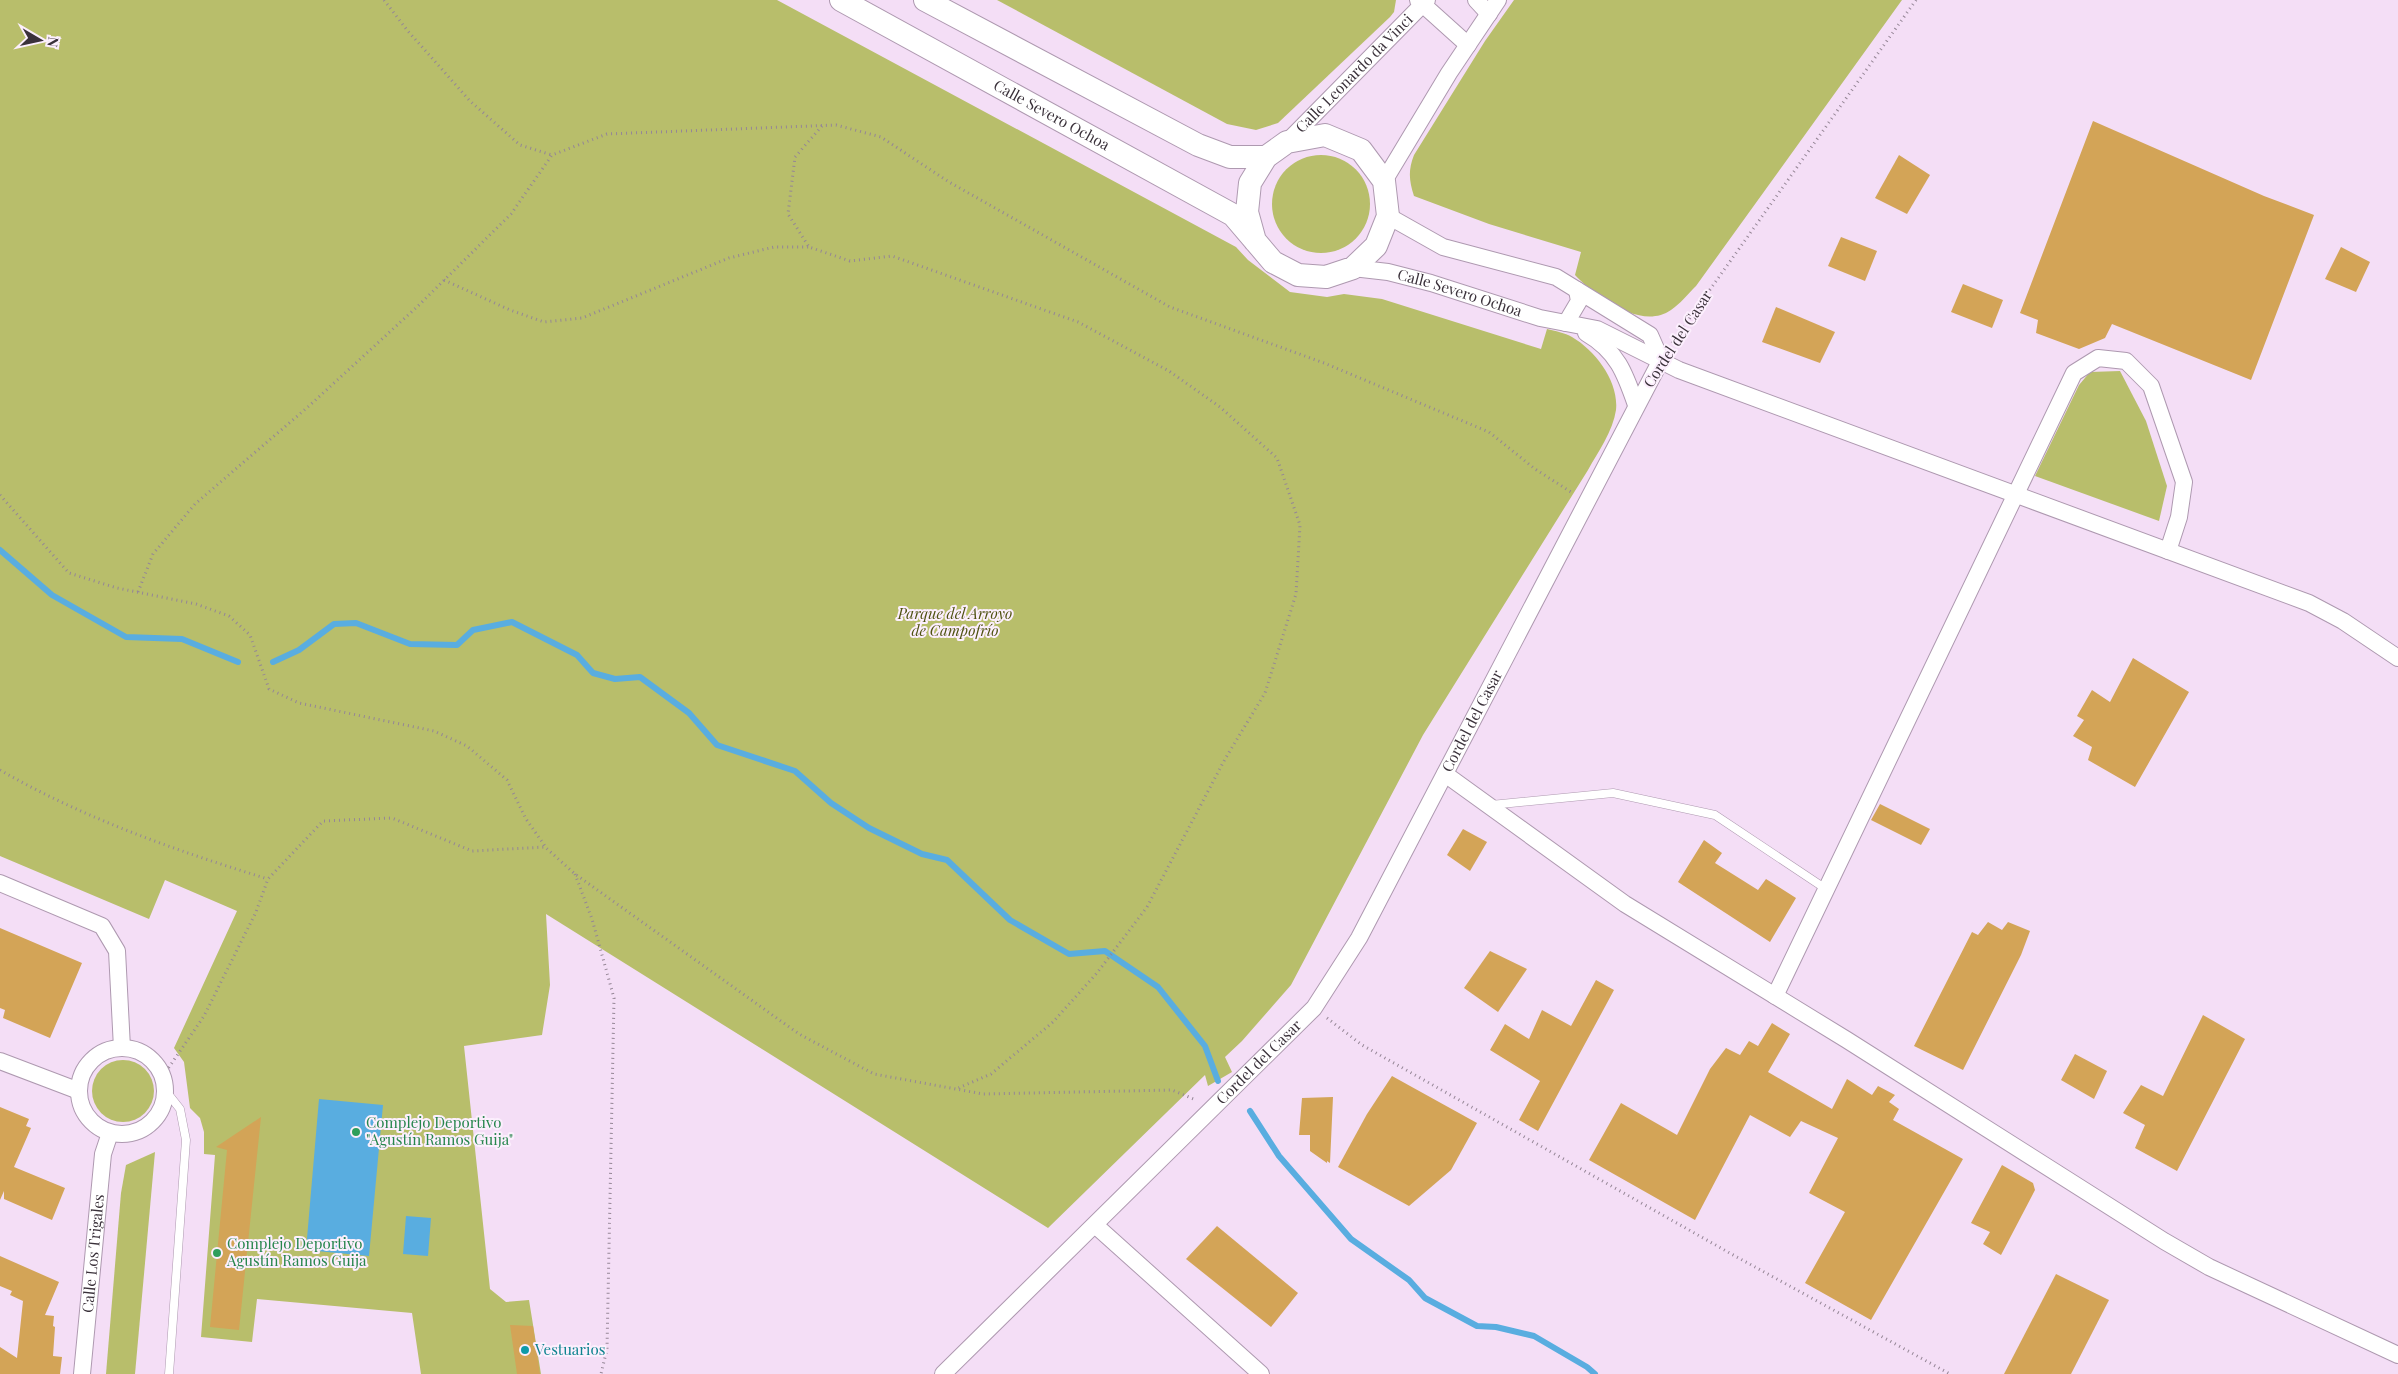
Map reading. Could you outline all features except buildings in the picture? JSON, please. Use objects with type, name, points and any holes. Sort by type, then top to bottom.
[{"type":"main road","name":"Calle Severo Ochoa","points":[[841,0],[1233,215],[1255,241]]},
{"type":"main road","points":[[924,0],[1198,145],[1230,157],[1266,157]]},
{"type":"main road","points":[[1325,136],[1361,150],[1384,181],[1388,216],[1376,246],[1353,268],[1326,277],[1298,275],[1273,262],[1255,241],[1246,212],[1250,183],[1266,157],[1287,142],[1325,136]]},
{"type":"street","points":[[1476,0],[1489,14]]},
{"type":"street","points":[[1384,181],[1498,0]]},
{"type":"street","name":"Calle Leonardo da Vinci","points":[[1287,142],[1423,2],[1468,45]]},
{"type":"street","points":[[1388,216],[1443,247],[1556,277],[1650,335],[1660,360]]},
{"type":"street","name":"Calle Severo Ochoa","points":[[1353,268],[1388,272],[1423,281],[1540,318],[1596,328],[1679,370],[2309,603],[2343,621],[2398,658]]},
{"type":"street","points":[[1566,323],[1579,301],[1577,290]]},
{"type":"street","name":"Calle Severo Ochoa","points":[[1566,323],[1600,342],[1622,365],[1636,405]]},
{"type":"street","points":[[1775,996],[2074,373],[2098,358],[2126,360],[2151,386],[2184,482],[2178,517],[2168,551]]},
{"type":"street","name":"Cordel del Casar","points":[[943,1374],[1314,1008],[1359,938],[1660,360]]},
{"type":"street","points":[[1445,774],[1625,904],[2209,1267],[2398,1355]]},
{"type":"street","points":[[0,882],[102,926],[117,951],[122,1048]]},
{"type":"street","points":[[122,1048],[135,1050],[147,1056],[157,1065],[164,1083],[164,1103],[158,1116],[148,1126],[136,1132],[123,1135],[110,1133],[97,1127],[87,1117],[81,1105],[78,1091],[81,1078],[87,1066],[97,1056],[108,1050],[122,1048]]},
{"type":"street","points":[[0,1061],[78,1091]]},
{"type":"street","name":"Calle Los Trigales","points":[[82,1374],[103,1154],[110,1133]]},
{"type":"street","points":[[1095,1225],[1261,1374]]},
{"type":"lane","points":[[1490,805],[1613,793],[1715,815],[1826,889]]},
{"type":"lane","points":[[164,1083],[180,1109],[186,1140],[169,1374]]},
{"type":"path","points":[[384,0],[407,30],[470,101],[520,145],[552,155]]},
{"type":"path","name":"Cordel del Casar","points":[[1660,360],[1916,0]]},
{"type":"path","points":[[138,592],[153,554],[195,504],[309,406],[444,280],[511,214],[552,155],[607,134],[836,125],[882,137],[949,182],[1170,307],[1324,363],[1489,432],[1534,469],[1587,502]]},
{"type":"path","points":[[809,247],[788,214],[795,157],[822,126]]},
{"type":"path","points":[[444,280],[510,310],[544,322],[582,318],[729,258],[774,247],[809,247],[850,261],[892,256],[1078,322],[1169,371],[1220,407],[1277,458],[1300,525],[1296,594],[1264,693],[1225,759],[1147,907],[1097,973],[1053,1022],[991,1074],[956,1089]]},
{"type":"path","points":[[0,495],[69,573],[138,592],[196,604],[228,616],[250,635],[269,689],[299,703],[434,732],[467,746],[507,780],[526,819],[545,847],[575,874],[799,1034],[874,1074],[983,1094],[1172,1090],[1214,1108]]},
{"type":"path","points":[[0,770],[41,794],[195,857],[268,879]]},
{"type":"path","points":[[164,1083],[204,1016],[256,912],[268,879],[323,821],[392,818],[472,851],[545,847]]},
{"type":"path","points":[[575,874],[592,919],[614,998],[607,1349],[601,1374]]},
{"type":"path","points":[[1314,1008],[1362,1045],[1735,1256],[1950,1374]]},
{"type":"green space","name":"Parque del Arroyo de Campofrío","points":[[0,0],[777,0],[1236,247],[1248,260],[1290,292],[1327,297],[1344,294],[1382,299],[1541,349],[1547,329],[1569,336],[1589,350],[1610,378],[1616,399],[1616,410],[1612,426],[1588,470],[1423,735],[1291,985],[1242,1041],[1225,1057],[1232,1072],[1208,1086],[1205,1075],[1048,1228],[546,914],[550,985],[542,1035],[464,1046],[490,1289],[506,1302],[529,1300],[541,1374],[421,1374],[412,1313],[257,1299],[252,1342],[201,1337],[215,1155],[204,1154],[204,1132],[200,1118],[190,1108],[184,1062],[174,1048],[237,911],[165,880],[149,919],[0,856]]},
{"type":"green space","points":[[997,0],[1396,0],[1394,12],[1390,17],[1278,123],[1256,130],[1227,124]]},
{"type":"green space","points":[[1514,0],[1902,0],[1696,286],[1671,310],[1659,315],[1646,316],[1633,314],[1606,301],[1575,275],[1581,252],[1489,224],[1414,196],[1410,176],[1414,155],[1485,41]]},
{"type":"green space","points":[[1321,155],[1340,158],[1356,169],[1367,185],[1370,204],[1367,223],[1356,239],[1340,250],[1321,253],[1302,250],[1286,239],[1275,223],[1272,204],[1275,185],[1286,169],[1302,158]]},
{"type":"green space","points":[[2120,371],[2146,421],[2167,486],[2159,521],[2035,476],[2079,385],[2090,372]]},
{"type":"green space","points":[[123,1060],[135,1063],[145,1069],[151,1079],[154,1091],[151,1103],[145,1113],[135,1119],[123,1122],[111,1119],[101,1113],[95,1103],[92,1091],[95,1079],[101,1069],[111,1063]]},
{"type":"green space","points":[[155,1152],[135,1374],[106,1374],[121,1193],[126,1165]]},
{"type":"water","points":[[319,1099],[383,1105],[369,1256],[306,1250]]},
{"type":"water","points":[[406,1216],[431,1218],[428,1256],[403,1254]]},
{"type":"waterway","points":[[0,550],[52,595],[126,637],[182,639],[238,662]]},
{"type":"waterway","points":[[273,662],[299,650],[334,624],[356,623],[410,644],[457,645],[473,630],[512,622],[577,655],[593,673],[615,679],[640,677],[689,713],[717,745],[795,771],[831,803],[869,828],[922,854],[947,860],[1010,920],[1069,954],[1105,951],[1158,987],[1205,1046],[1218,1081]]},
{"type":"waterway","points":[[1250,1111],[1279,1156],[1351,1239],[1409,1280],[1425,1298],[1477,1326],[1496,1327],[1534,1336],[1587,1367],[1595,1374]]},
{"type":"place","name":"Complejo Deportivo \"Agustín Ramos Guija\"","points":[[356,1132]]},
{"type":"place","name":"Complejo Deportivo Agustín Ramos Guija","points":[[217,1253]]},
{"type":"place","name":"Vestuarios","points":[[525,1350]]}]
